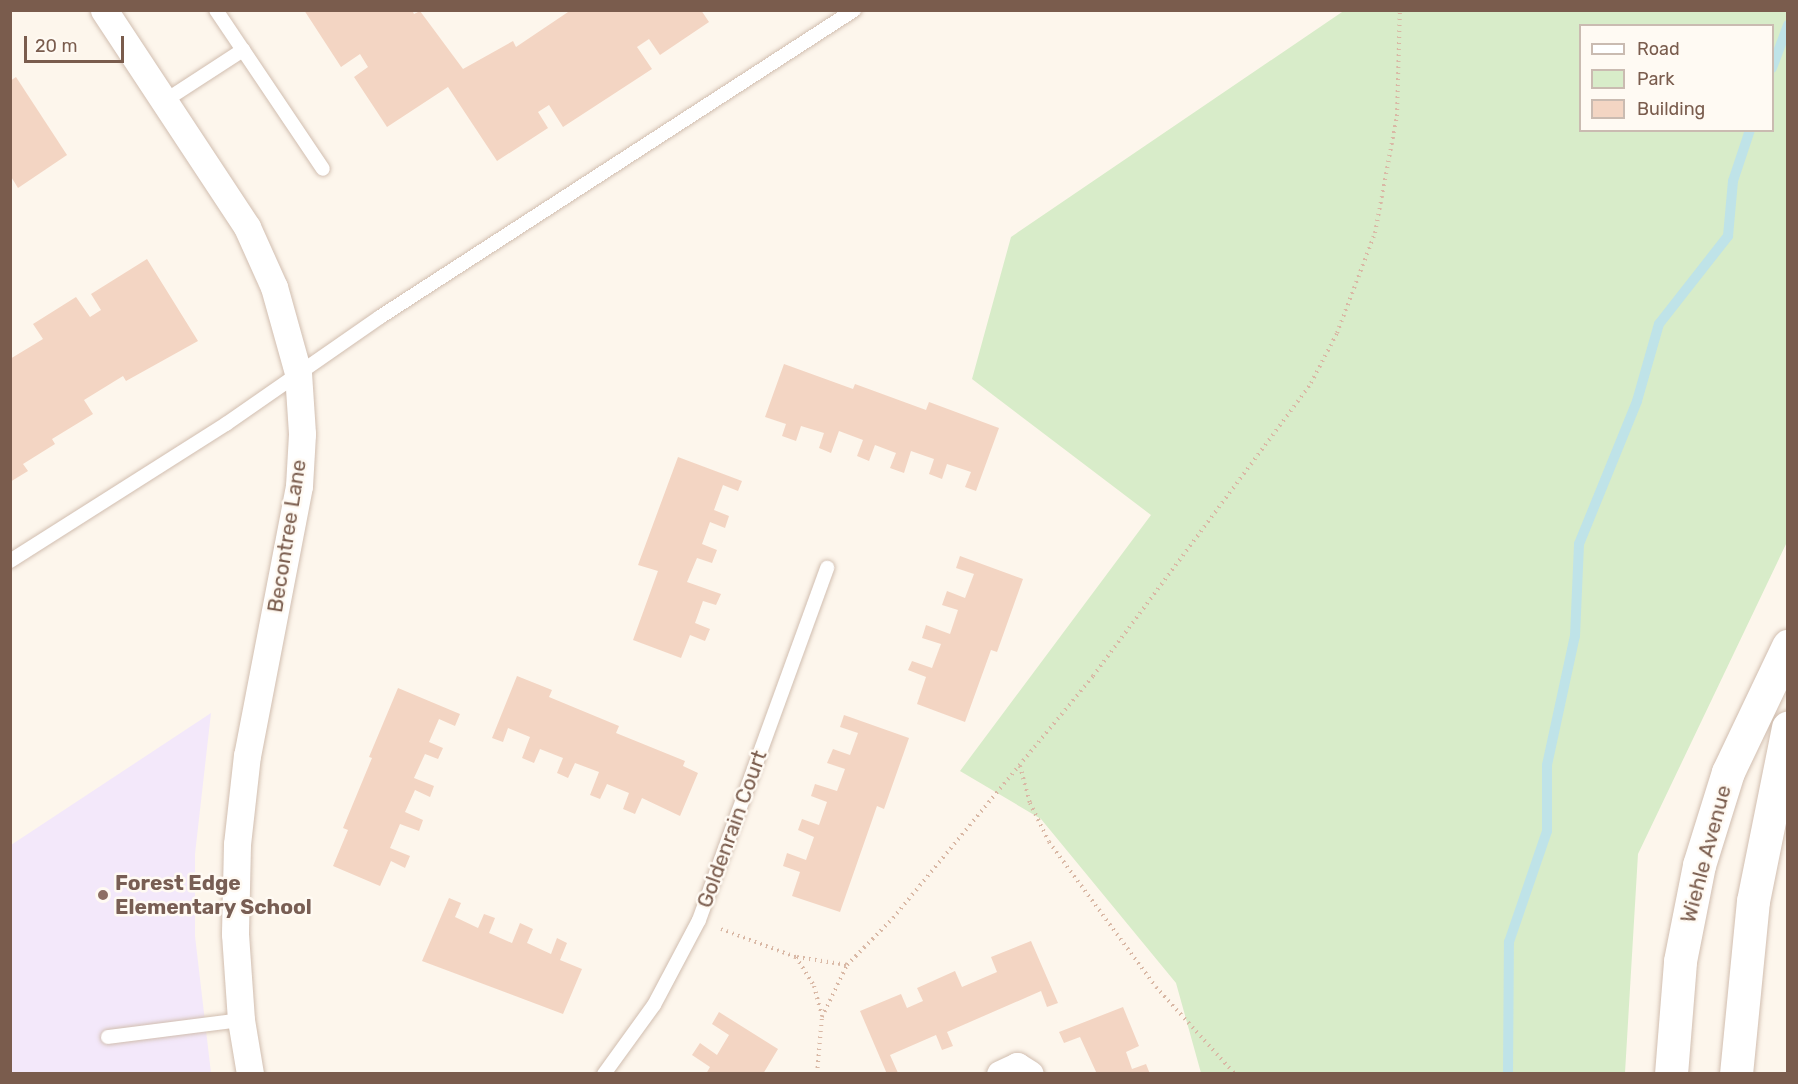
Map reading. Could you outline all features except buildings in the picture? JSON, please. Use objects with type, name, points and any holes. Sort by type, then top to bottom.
[{"type":"main road","name":"Wiehle Avenue","points":[[1671,1074],[1680,961],[1702,856],[1728,772],[1788,646]]},
{"type":"main road","points":[[1736,1074],[1753,901],[1788,727]]},
{"type":"street","name":"Becontree Lane","points":[[104,10],[166,100],[247,226],[274,287],[297,374],[302,434],[299,486],[248,755],[237,844],[235,934],[241,1020],[250,1074]]},
{"type":"street","points":[[1000,1074],[1017,1066],[1030,1074]]},
{"type":"lane","points":[[216,10],[322,169]]},
{"type":"lane","points":[[10,561],[226,424],[297,374],[854,10]]},
{"type":"lane","points":[[166,100],[243,50]]},
{"type":"lane","name":"Goldenrain Court","points":[[604,1074],[654,1005],[699,920],[827,568]]},
{"type":"lane","points":[[108,1036],[241,1020]]},
{"type":"path","points":[[822,1017],[847,965],[893,918],[1146,609],[1311,383],[1337,333],[1375,233],[1397,116],[1400,10]]},
{"type":"path","points":[[1020,765],[1030,803],[1049,842],[1156,987],[1223,1056],[1234,1074]]},
{"type":"path","points":[[699,920],[796,957],[847,965]]},
{"type":"path","points":[[796,957],[814,986],[822,1017],[817,1074]]},
{"type":"shaded area","name":"Forest Edge Elementary School","points":[[211,713],[195,854],[195,936],[211,1073],[11,1074],[11,845]]},
{"type":"green space","points":[[1345,10],[1787,11],[1787,542],[1638,854],[1625,1073],[1201,1073],[1176,983],[1041,819],[960,771],[1151,515],[972,379],[1011,237]]},
{"type":"waterway","points":[[1774,63],[1788,25]]},
{"type":"waterway","points":[[1508,1074],[1509,942],[1547,831],[1547,765],[1575,636],[1579,544],[1637,401],[1659,324],[1728,236],[1733,181],[1749,132]]},
{"type":"place","name":"Forest Edge Elementary School","points":[[103,895]]}]
